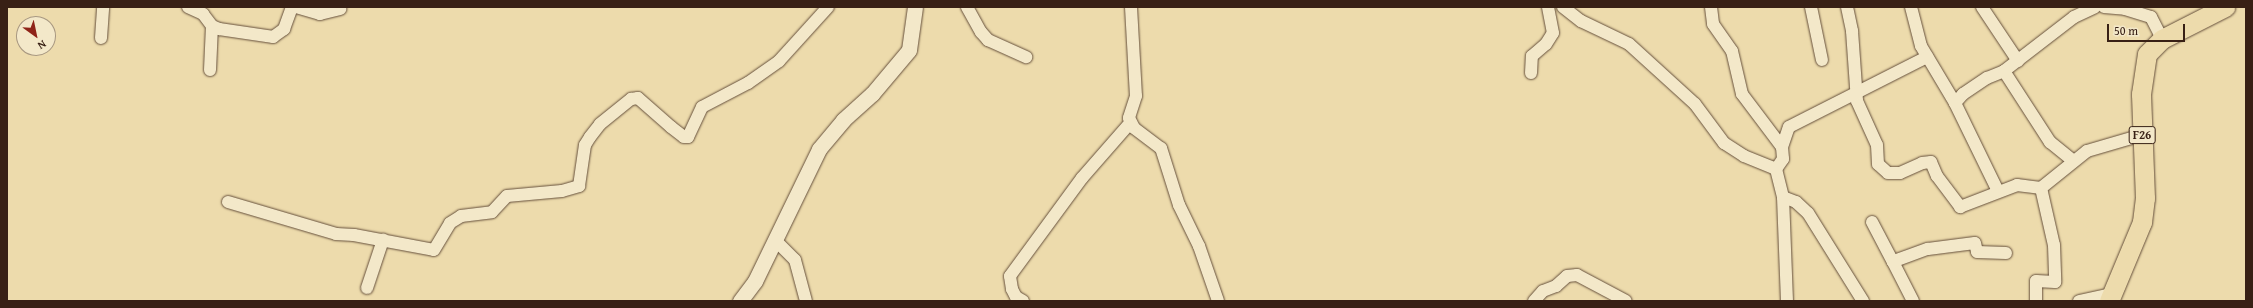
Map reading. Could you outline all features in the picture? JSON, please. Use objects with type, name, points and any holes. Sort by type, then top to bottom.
[{"type":"main road","name":"F26","points":[[2111,298],[2142,222],[2145,198],[2141,94],[2144,63],[2147,54],[2162,39],[2225,7]]},
{"type":"street","points":[[101,38],[103,7]]},
{"type":"street","points":[[188,7],[203,14],[212,26],[219,29],[273,37],[284,29],[292,7]]},
{"type":"street","points":[[296,7],[320,14],[340,9]]},
{"type":"street","points":[[228,202],[324,232],[383,240],[421,250],[434,250],[450,223],[461,216],[492,212],[507,196],[562,191],[579,186],[585,145],[600,124],[631,99],[638,98],[671,127],[684,137],[688,137],[702,107],[748,83],[779,61],[828,7]]},
{"type":"street","points":[[740,301],[755,281],[819,149],[843,120],[872,94],[909,50],[915,7]]},
{"type":"street","points":[[967,7],[981,32],[988,40],[1026,57]]},
{"type":"street","points":[[1131,7],[1136,96],[1130,118],[1131,122],[1145,138],[1161,148],[1176,198],[1199,246],[1218,301]]},
{"type":"street","points":[[1531,73],[1532,56],[1546,44],[1553,33],[1548,7]]},
{"type":"street","points":[[1563,7],[1581,21],[1629,44],[1695,104],[1724,143],[1744,156],[1776,169]]},
{"type":"street","points":[[1711,7],[1713,24],[1732,51],[1742,94],[1782,147]]},
{"type":"street","points":[[1811,7],[1822,60]]},
{"type":"street","points":[[1847,7],[1852,30],[1857,100],[1877,145],[1878,164],[1888,173],[1900,173],[1922,163],[1931,162],[1937,176],[1960,207],[1998,191],[2023,184],[2041,188]]},
{"type":"street","points":[[1911,7],[1914,25],[1927,57],[1955,104],[1998,191]]},
{"type":"street","points":[[1982,7],[2018,61]]},
{"type":"street","points":[[1955,104],[1963,94],[1987,78],[2004,71],[2074,17],[2095,7]]},
{"type":"street","points":[[2104,7],[2125,8],[2151,17],[2162,39]]},
{"type":"street","points":[[210,70],[212,26]]},
{"type":"street","points":[[1787,301],[1783,197],[1776,169],[1783,159],[1782,147],[1789,127],[1927,57]]},
{"type":"street","points":[[2004,71],[2050,142],[2070,159]]},
{"type":"street","points":[[1023,301],[1016,297],[1012,289],[1010,276],[1073,189],[1131,122]]},
{"type":"street","points":[[2041,188],[2087,151],[2142,136]]},
{"type":"street","points":[[2036,301],[2036,281],[2055,282],[2054,245],[2041,188]]},
{"type":"street","points":[[1783,197],[1796,202],[1808,213],[1863,301]]},
{"type":"street","points":[[1872,222],[1913,301]]},
{"type":"street","points":[[367,288],[383,240]]},
{"type":"street","points":[[775,240],[795,260],[806,301]]},
{"type":"street","points":[[1893,262],[1928,249],[1975,243],[1977,252],[2006,253]]},
{"type":"street","points":[[1534,301],[1543,291],[1556,286],[1567,276],[1577,275],[1626,301]]},
{"type":"street","points":[[2079,301],[2111,298]]}]
